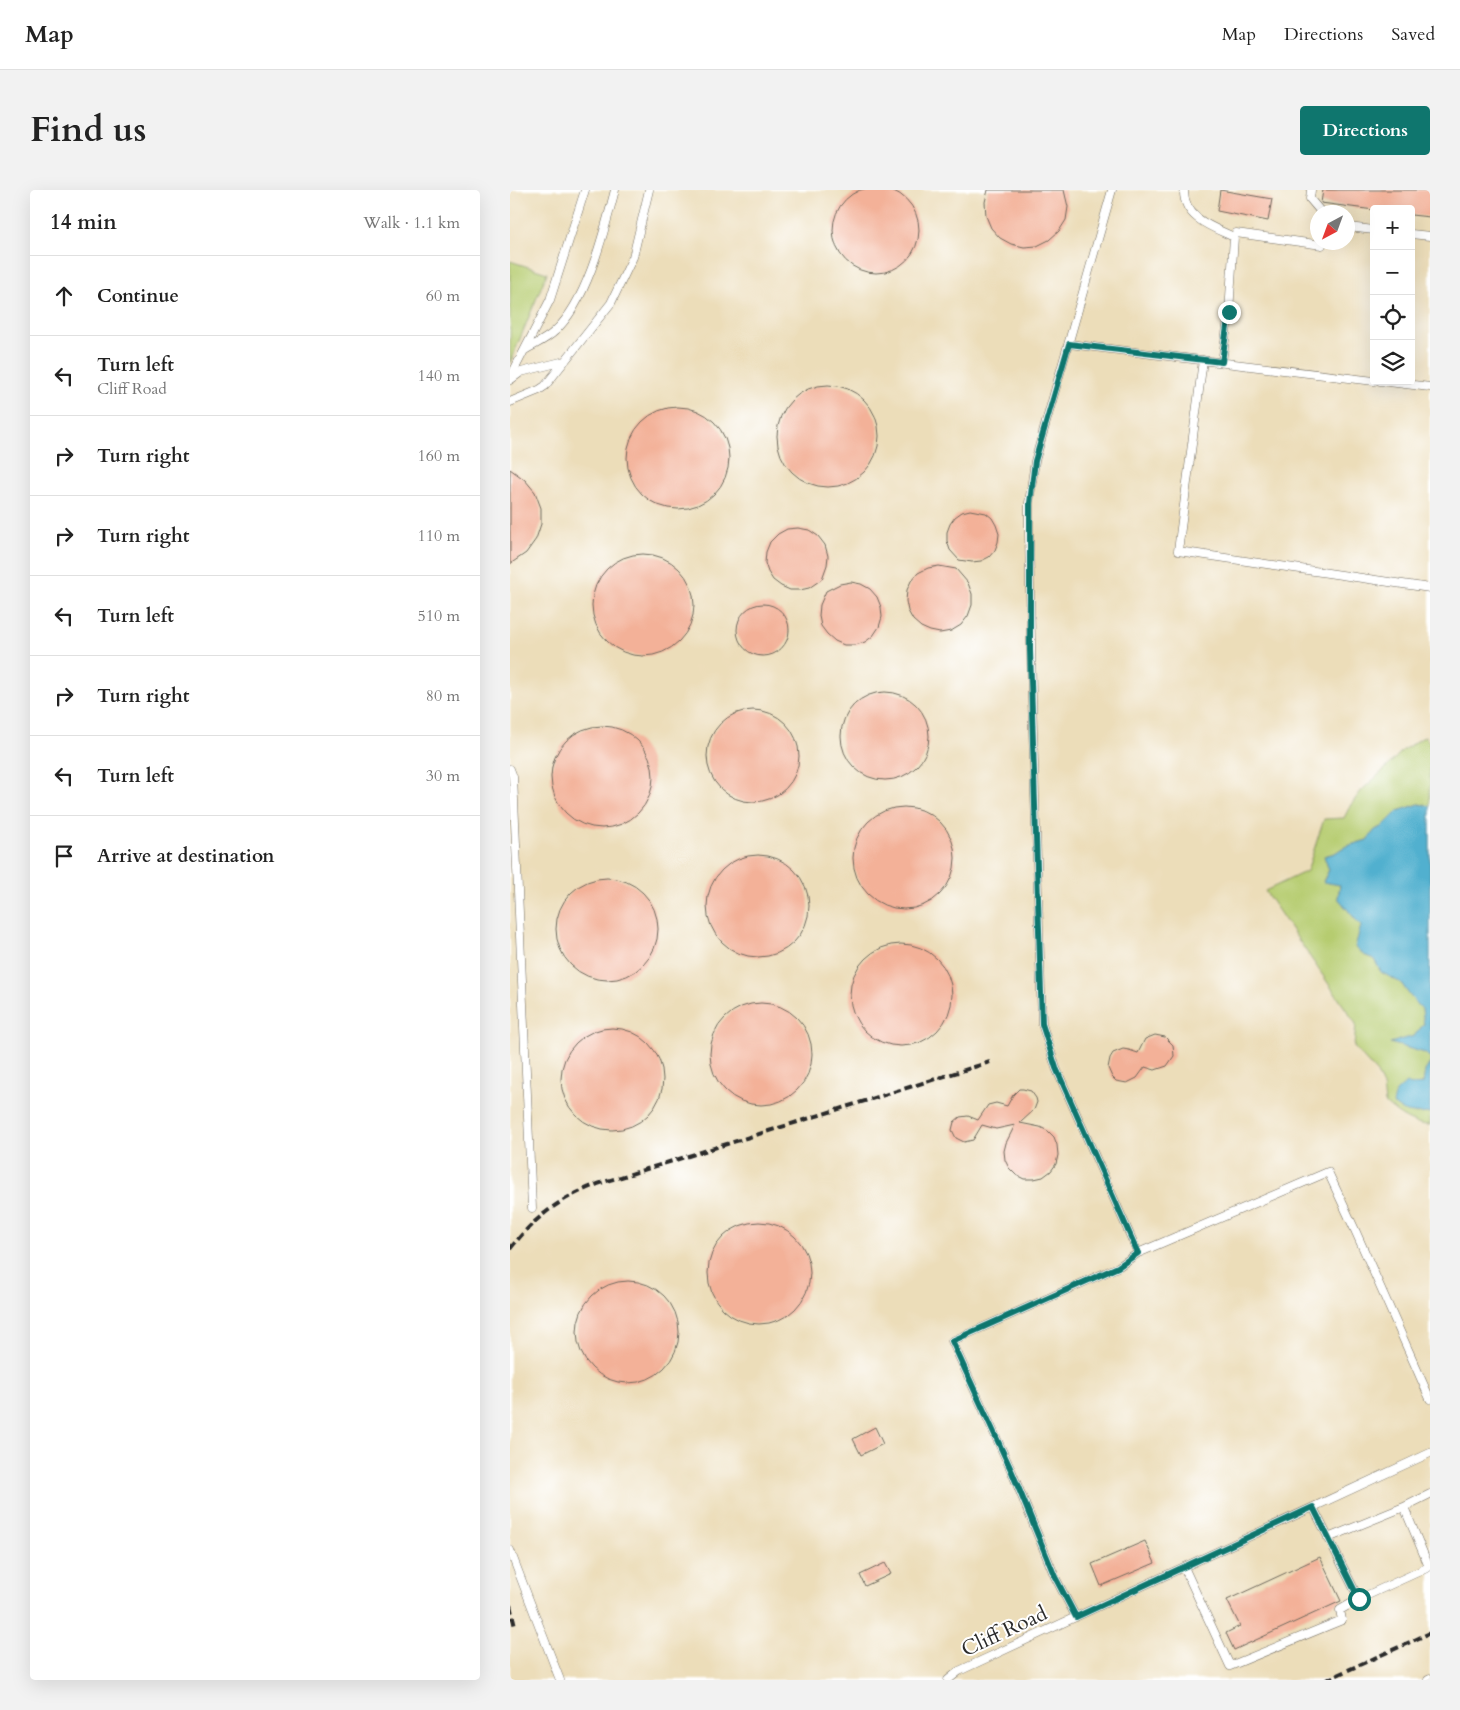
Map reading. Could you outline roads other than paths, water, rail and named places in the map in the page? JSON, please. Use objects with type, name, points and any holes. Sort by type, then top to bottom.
[{"type":"lane","points":[[510,379],[550,300],[585,190]]},
{"type":"lane","points":[[524,350],[554,332],[578,303],[605,230],[615,190]]},
{"type":"lane","points":[[510,402],[545,386],[611,303],[633,256],[648,190]]},
{"type":"lane","points":[[1112,190],[1035,461],[1029,512],[1030,650],[1042,1024],[1056,1068],[1138,1253]]},
{"type":"lane","points":[[1184,190],[1183,196],[1189,210],[1198,220],[1234,237]]},
{"type":"lane","points":[[1311,190],[1310,200],[1315,205]]},
{"type":"lane","points":[[1355,228],[1370,230]]},
{"type":"lane","points":[[1222,362],[1229,312],[1234,237],[1236,233],[1310,243]]},
{"type":"lane","points":[[1415,234],[1430,236]]},
{"type":"lane","points":[[1069,344],[1370,380]]},
{"type":"lane","points":[[1203,360],[1178,551],[1430,588]]},
{"type":"lane","points":[[510,379],[521,372],[565,361]]},
{"type":"lane","points":[[1413,385],[1430,387]]},
{"type":"lane","points":[[510,769],[513,777],[532,1208]]},
{"type":"lane","points":[[1076,1617],[1055,1577],[1012,1472],[952,1341],[1118,1267],[1138,1253],[1328,1172],[1430,1399]]},
{"type":"lane","name":"Cliff Road","points":[[948,1680],[959,1671],[1430,1453]]},
{"type":"lane","points":[[1328,1538],[1404,1507],[1430,1494]]},
{"type":"lane","points":[[1313,1507],[1359,1599]]},
{"type":"lane","points":[[1184,1567],[1230,1666],[1342,1620],[1340,1610],[1359,1599],[1429,1567],[1404,1507]]},
{"type":"lane","points":[[510,1550],[560,1680]]},
{"type":"water","points":[[1419,804],[1430,806],[1430,1058],[1425,1053],[1390,1043],[1414,1036],[1424,1024],[1422,1009],[1401,983],[1381,972],[1374,959],[1364,955],[1355,947],[1361,926],[1338,898],[1340,885],[1323,882],[1329,870],[1324,856],[1367,840],[1375,830],[1382,827],[1398,811]]},
{"type":"water","points":[[1430,1063],[1430,1113],[1410,1113],[1401,1110],[1393,1104],[1396,1092],[1406,1083],[1412,1085],[1423,1084],[1425,1071]]},
{"type":"railway","points":[[510,1249],[521,1235],[546,1212],[588,1188],[990,1062]]},
{"type":"railway","points":[[510,1605],[515,1627]]},
{"type":"railway","points":[[1326,1680],[1430,1633]]}]
